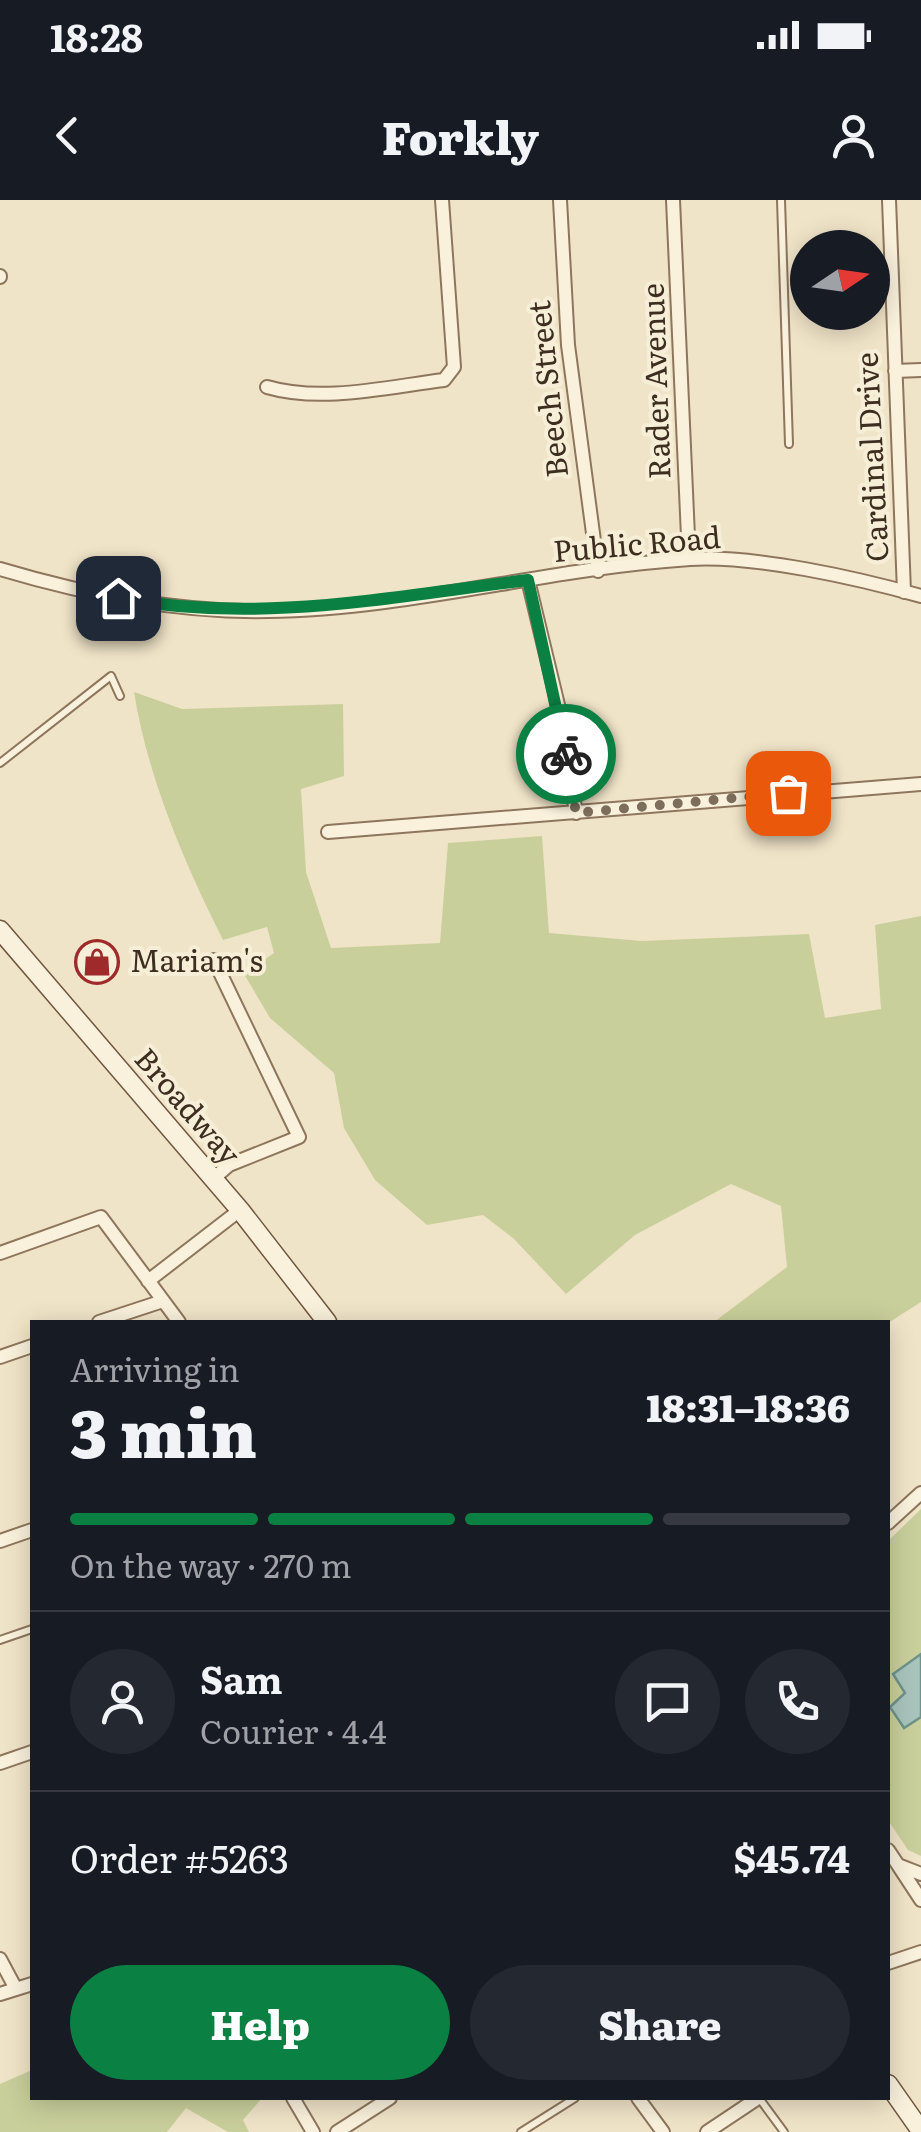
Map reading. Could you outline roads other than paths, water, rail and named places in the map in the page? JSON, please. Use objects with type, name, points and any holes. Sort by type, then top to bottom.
[{"type":"main road","name":"Broadway","points":[[0,930],[240,1210],[325,1320]]},
{"type":"main road","points":[[890,2087],[921,2130]]},
{"type":"street","points":[[267,387],[289,394],[348,392],[444,380],[454,367],[442,200]]},
{"type":"street","name":"Beech Street","points":[[560,200],[569,363],[598,571]]},
{"type":"street","name":"Rader Avenue","points":[[674,200],[688,559]]},
{"type":"street","name":"Cardinal Drive","points":[[890,200],[904,592]]},
{"type":"street","points":[[895,371],[921,370]]},
{"type":"street","name":"Public Road","points":[[0,569],[118,598],[233,611],[366,604],[688,559],[750,562],[921,596]]},
{"type":"street","points":[[528,580],[558,708],[576,813]]},
{"type":"street","points":[[328,832],[921,784]]},
{"type":"street","points":[[213,1179],[228,1165],[299,1137],[214,960]]},
{"type":"street","points":[[148,1281],[240,1210]]},
{"type":"street","points":[[0,1252],[101,1217],[178,1320]]},
{"type":"street","points":[[105,1320],[163,1300]]},
{"type":"street","points":[[0,1357],[30,1347]]},
{"type":"street","points":[[890,1521],[921,1493]]},
{"type":"street","points":[[0,1541],[30,1531]]},
{"type":"street","points":[[0,1763],[30,1753]]},
{"type":"street","points":[[890,1853],[921,1900]]},
{"type":"street","points":[[898,1864],[921,1874]]},
{"type":"street","points":[[890,1962],[921,1952]]},
{"type":"street","points":[[0,1958],[16,1989]]},
{"type":"street","points":[[0,1994],[30,1985]]},
{"type":"street","points":[[294,2100],[314,2132]]},
{"type":"street","points":[[337,2132],[387,2100]]},
{"type":"street","points":[[639,2100],[663,2132]]},
{"type":"street","points":[[706,2132],[755,2100]]},
{"type":"lane","points":[[780,200],[790,444]]},
{"type":"lane","points":[[0,763],[111,676],[120,696]]},
{"type":"lane","points":[[0,1640],[30,1630]]},
{"type":"lane","points":[[521,2132],[572,2100]]},
{"type":"lane","points":[[760,2100],[784,2132]]},
{"type":"water","points":[[921,1654],[921,1717],[904,1728],[890,1707],[905,1693],[893,1674]]},
{"type":"place","name":"Mariam's","points":[[97,962]]}]
